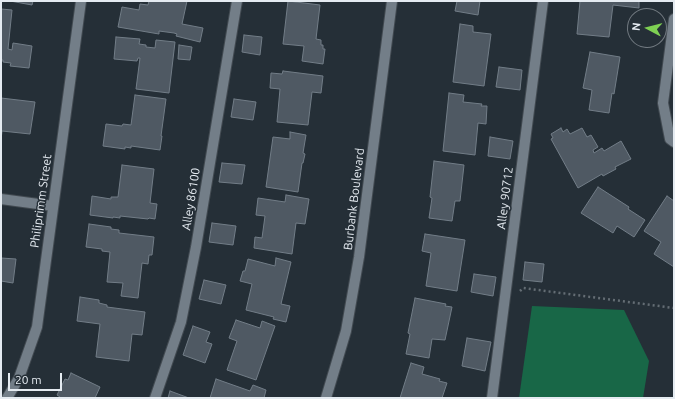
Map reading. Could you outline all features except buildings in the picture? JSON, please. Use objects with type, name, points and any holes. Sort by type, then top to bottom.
[{"type":"street","name":"Philiprimm Street","points":[[7,398],[20,378],[37,327],[81,1]]},
{"type":"street","name":"Alley 86100","points":[[155,398],[181,322],[196,247],[237,1]]},
{"type":"street","name":"Burbank Boulevard","points":[[326,398],[346,330],[359,257],[392,1]]},
{"type":"street","name":"Alley 90712","points":[[492,398],[543,1]]},
{"type":"street","points":[[674,19],[662,103],[670,139],[674,142]]},
{"type":"street","points":[[1,200],[53,206]]},
{"type":"path","points":[[519,292],[523,288],[674,308]]},
{"type":"green space","points":[[532,306],[624,310],[649,361],[643,398],[519,398]]}]
